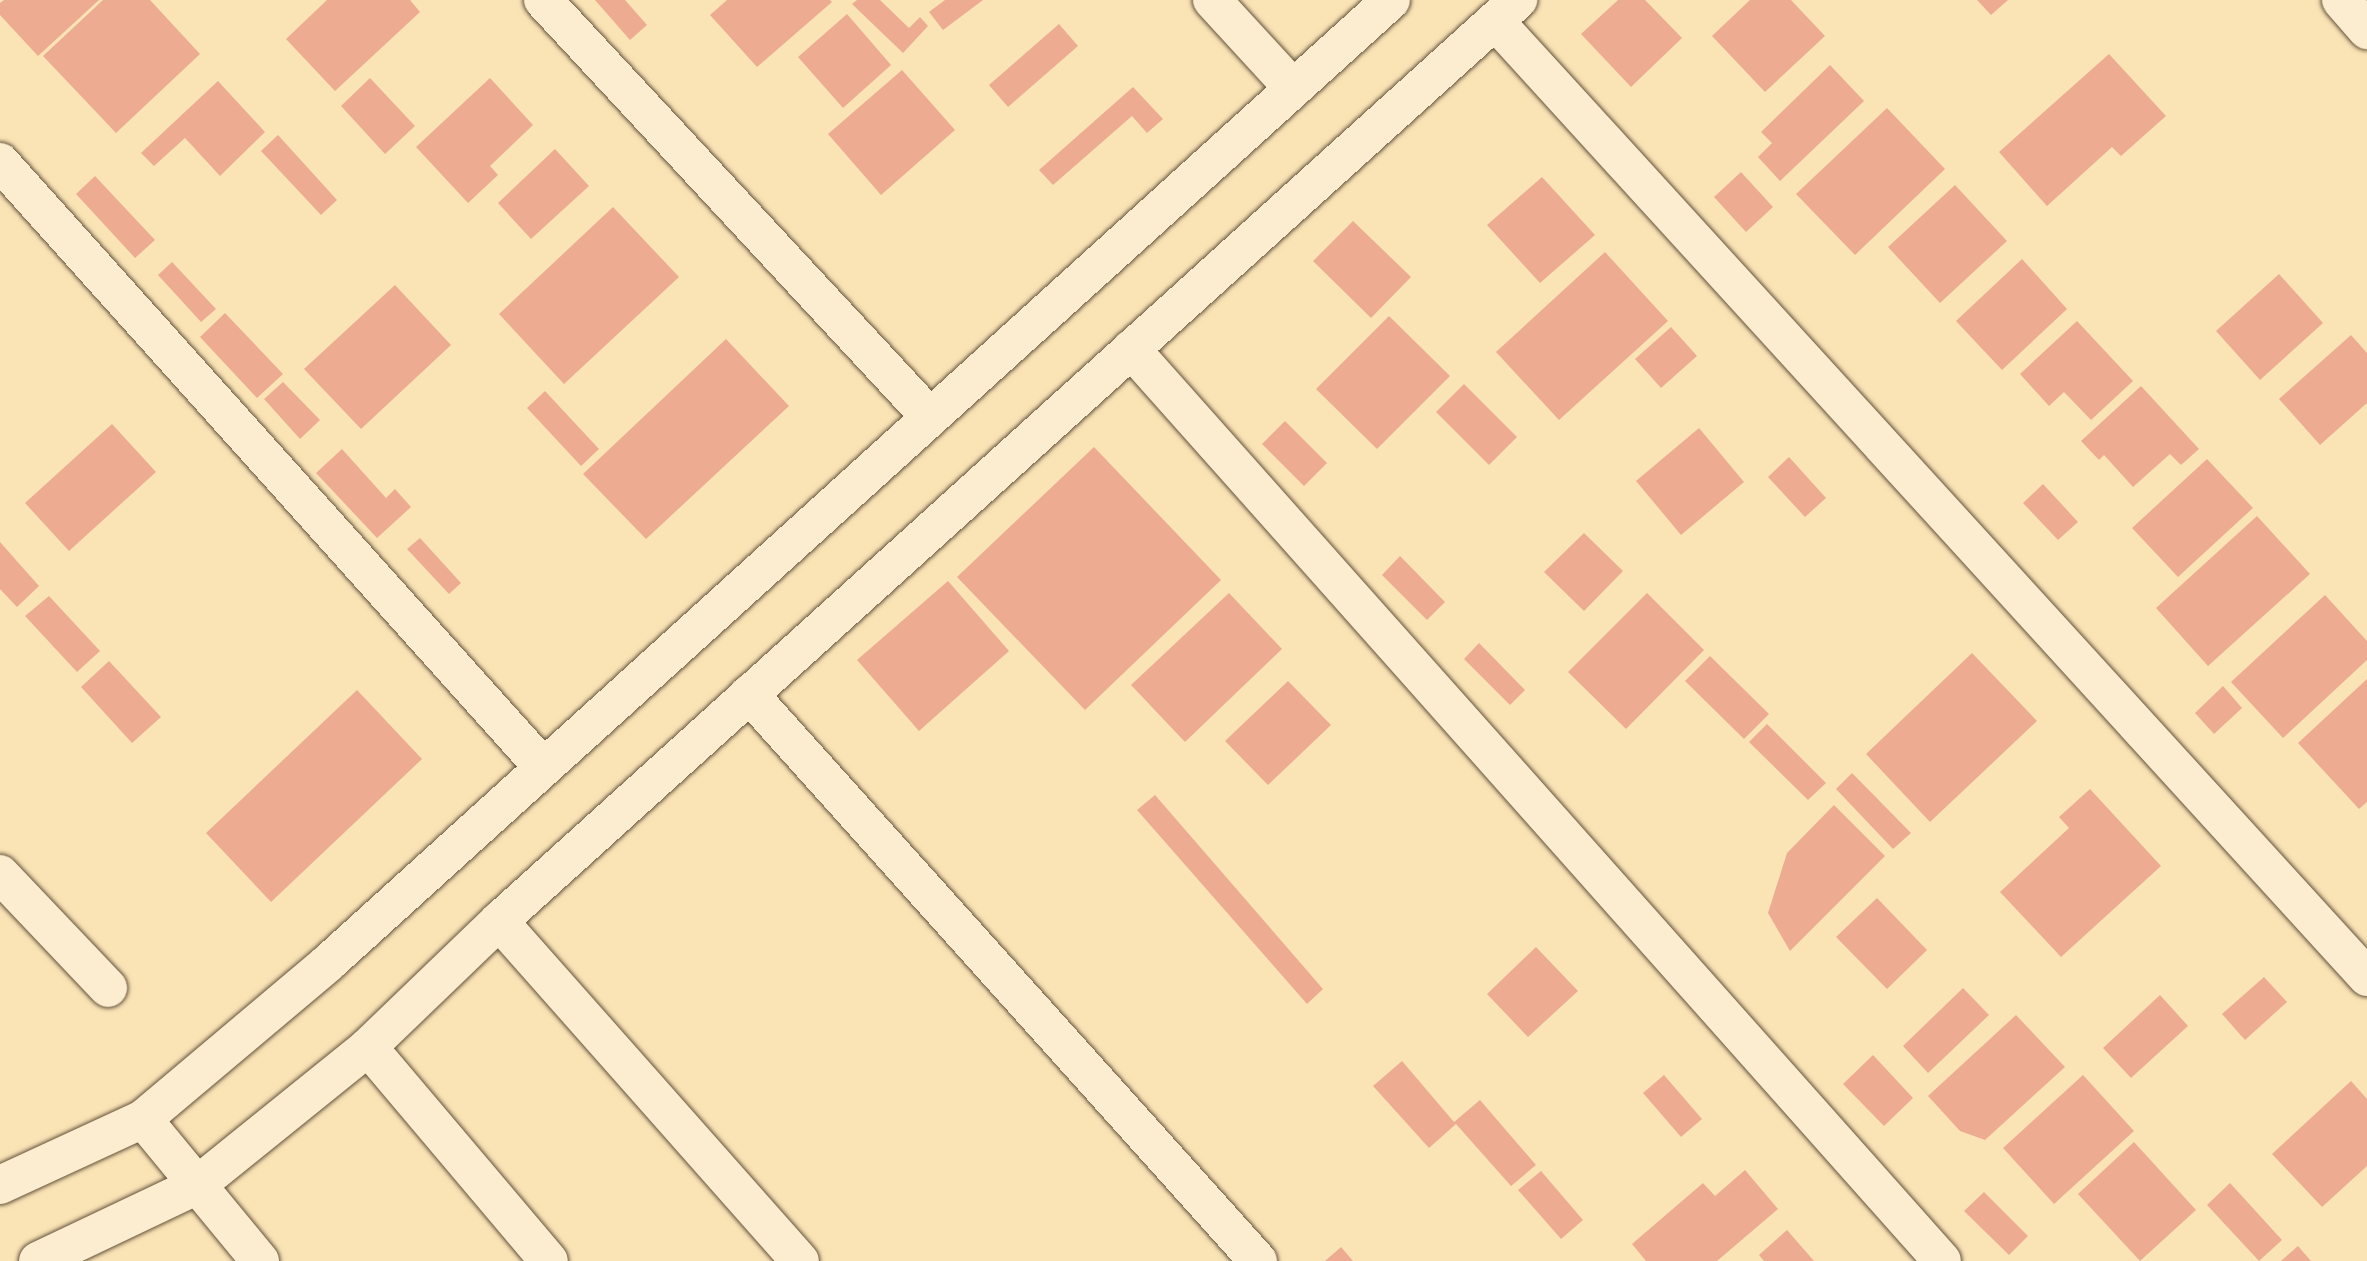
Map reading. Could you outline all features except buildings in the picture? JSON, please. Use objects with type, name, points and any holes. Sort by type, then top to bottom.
[{"type":"street","points":[[543,0],[930,417]]},
{"type":"street","points":[[1212,0],[1293,88]]},
{"type":"street","points":[[0,1185],[143,1119],[328,963],[542,766],[1391,0]]},
{"type":"street","points":[[2341,0],[2367,30]]},
{"type":"street","points":[[37,1261],[196,1186],[368,1046],[499,921],[1507,11],[2367,977]]},
{"type":"street","points":[[0,162],[542,766]]},
{"type":"street","points":[[1131,349],[1942,1261]]},
{"type":"street","points":[[749,694],[1258,1261]]},
{"type":"street","points":[[0,874],[108,988]]},
{"type":"street","points":[[499,921],[800,1261]]},
{"type":"street","points":[[368,1046],[549,1261]]},
{"type":"street","points":[[143,1119],[260,1261]]}]
